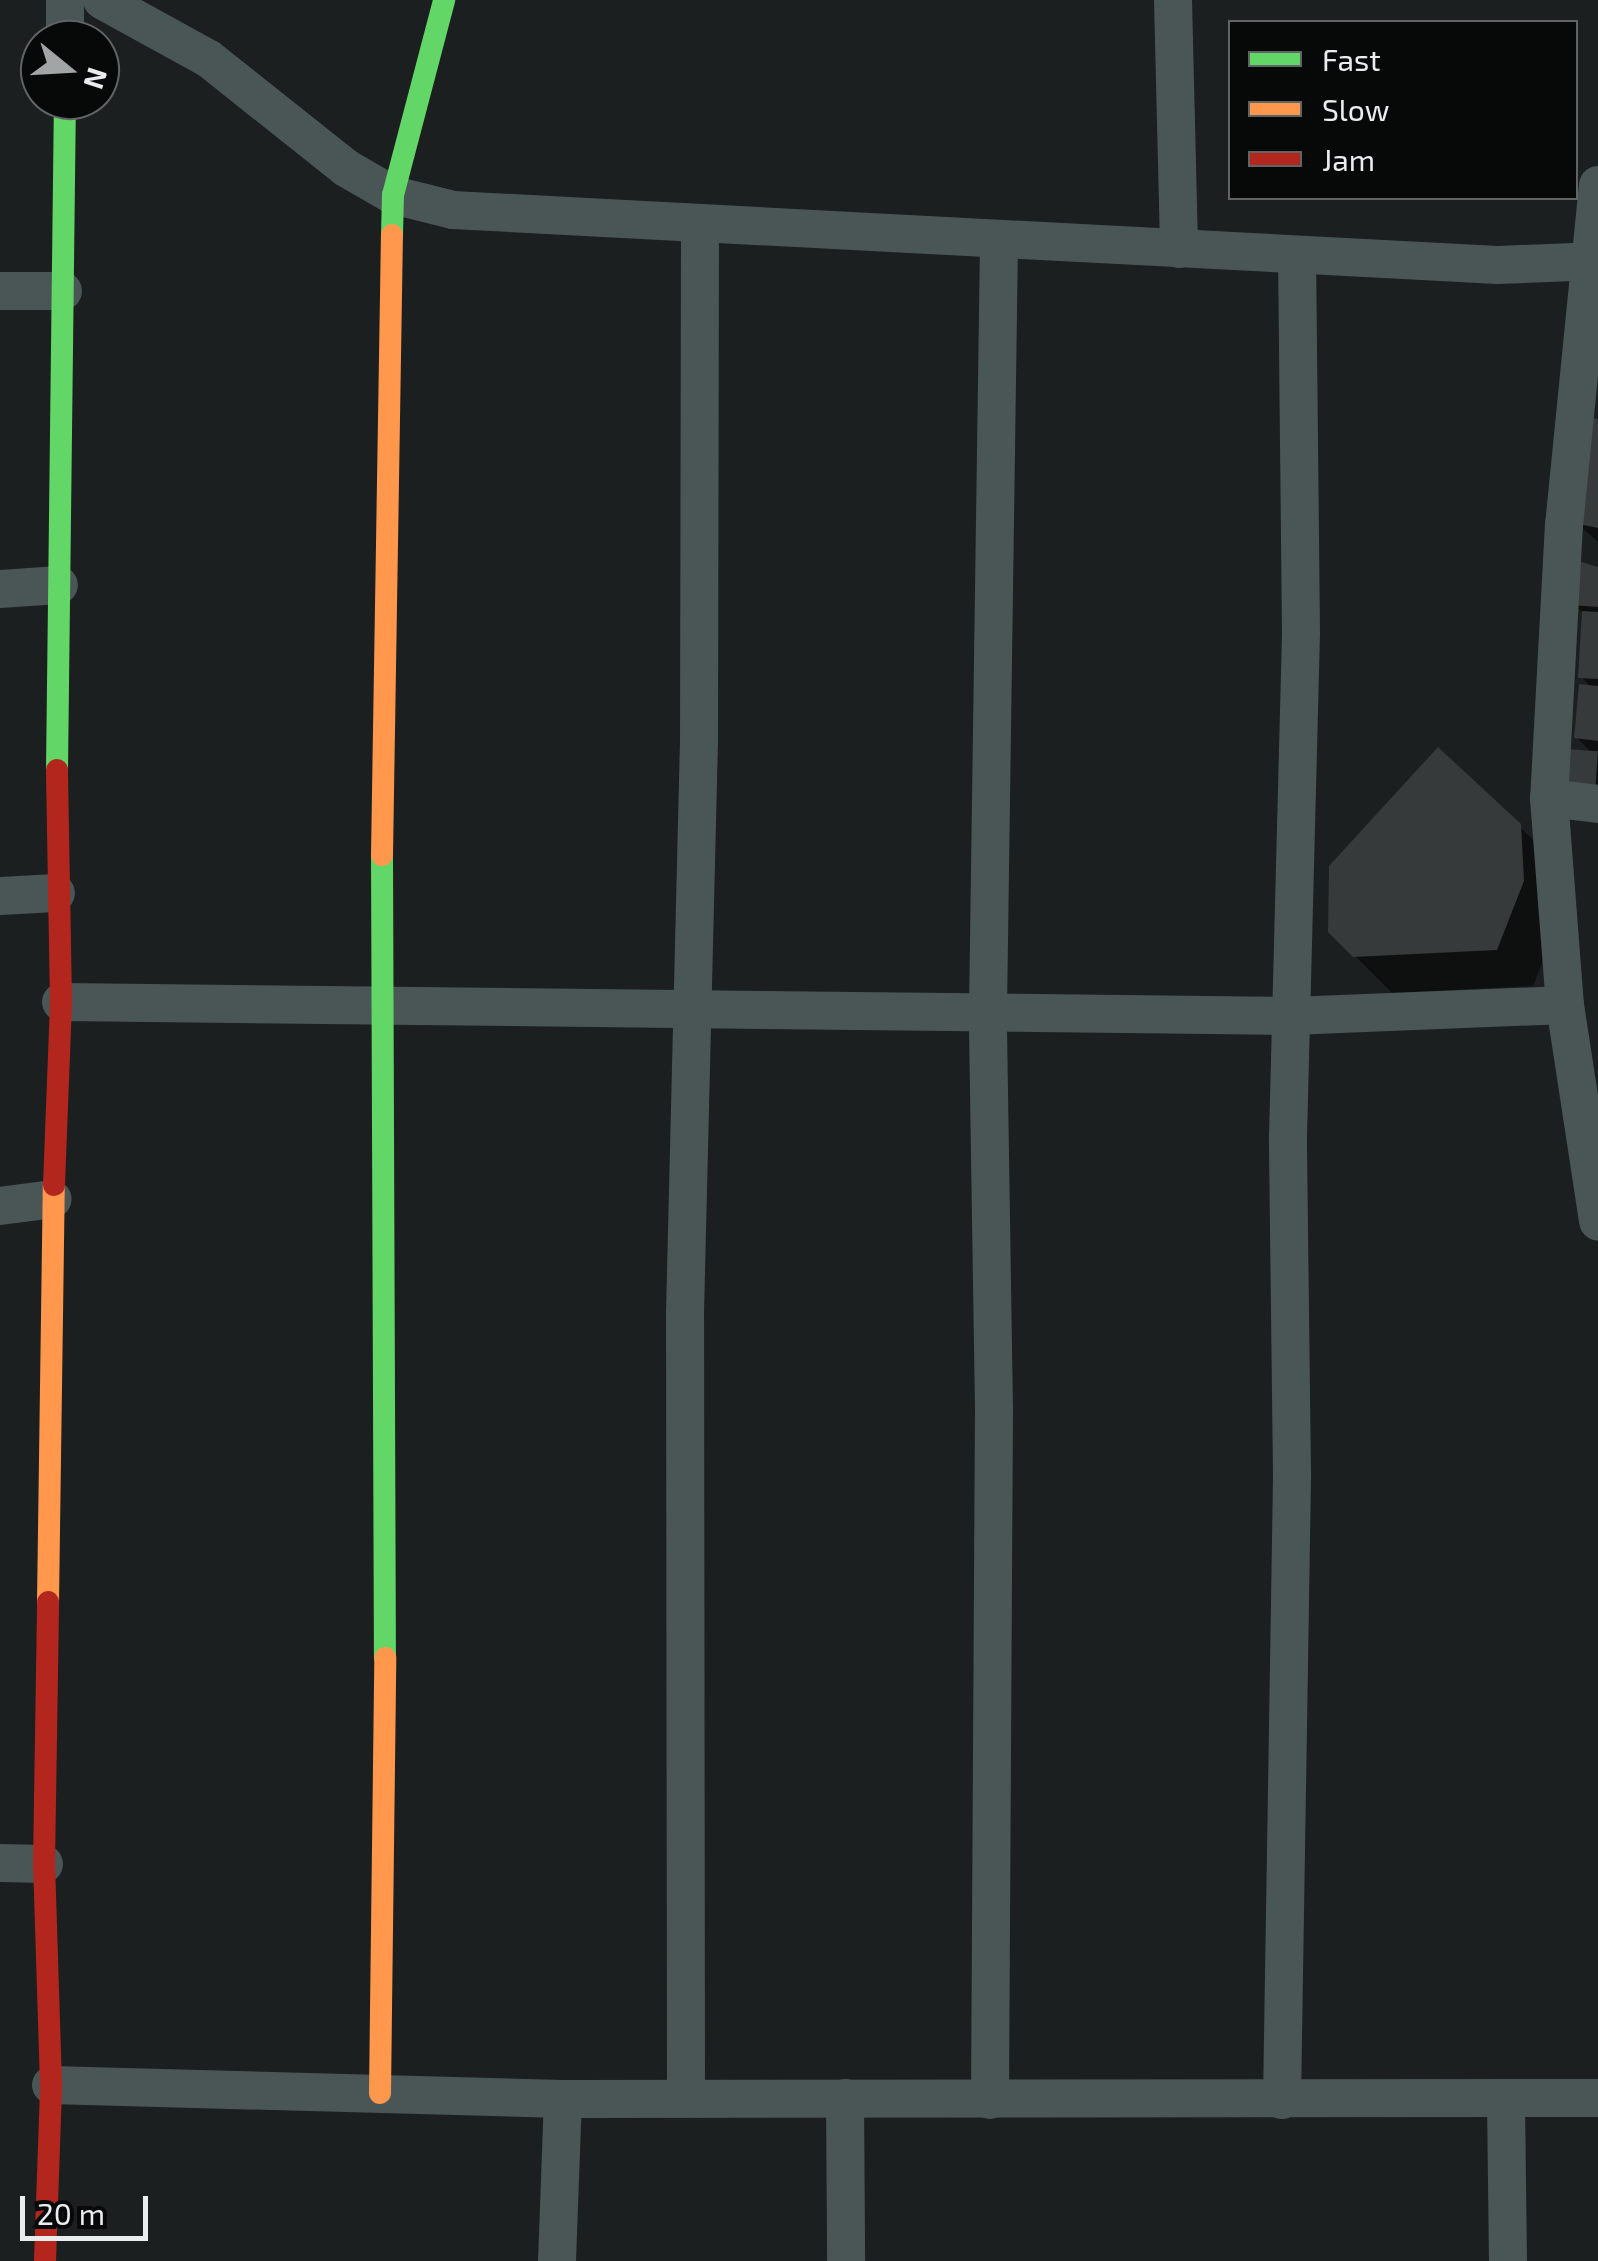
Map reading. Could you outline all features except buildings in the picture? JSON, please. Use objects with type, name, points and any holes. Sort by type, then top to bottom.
[{"type":"street","points":[[102,0],[209,59],[346,168],[392,195],[453,210],[1000,242],[1498,264],[1594,260]]},
{"type":"street","points":[[380,2093],[385,1714],[380,1005],[392,195],[444,0]]},
{"type":"street","points":[[1172,0],[1179,248]]},
{"type":"street","points":[[46,2259],[51,2085],[44,1864],[53,1200],[61,1002],[56,894],[64,120]]},
{"type":"street","points":[[1598,184],[1581,528],[1549,798],[1579,1030],[1598,1221]]},
{"type":"street","points":[[686,2098],[685,1352],[699,722],[700,224]]},
{"type":"street","points":[[990,2100],[994,1410],[988,1010],[1000,242]]},
{"type":"street","points":[[1282,2100],[1292,1475],[1291,1016],[1301,633],[1298,254]]},
{"type":"street","points":[[0,291],[63,292]]},
{"type":"street","points":[[0,589],[59,585]]},
{"type":"street","points":[[1549,798],[1598,804]]},
{"type":"street","points":[[0,896],[56,894]]},
{"type":"street","points":[[61,1002],[692,1011],[988,1010],[1291,1016],[1579,1030]]},
{"type":"street","points":[[0,1206],[53,1200]]},
{"type":"street","points":[[0,1863],[44,1864]]},
{"type":"street","points":[[51,2085],[563,2099],[1598,2098]]},
{"type":"street","points":[[845,2098],[846,2261]]},
{"type":"street","points":[[557,2261],[563,2099]]},
{"type":"street","points":[[1506,2100],[1508,2261]]},
{"type":"traffic: fast","points":[[392,235],[393,195],[444,0]]},
{"type":"traffic: fast","points":[[57,770],[65,120]]},
{"type":"traffic: fast","points":[[382,855],[385,1658]]},
{"type":"traffic: slow","points":[[382,855],[392,235]]},
{"type":"traffic: slow","points":[[48,1602],[54,1185]]},
{"type":"traffic: slow","points":[[380,2093],[385,1658]]},
{"type":"traffic: jam","points":[[54,1185],[61,1002],[57,770]]},
{"type":"traffic: jam","points":[[45,2261],[51,2085],[44,1864],[48,1602]]}]
